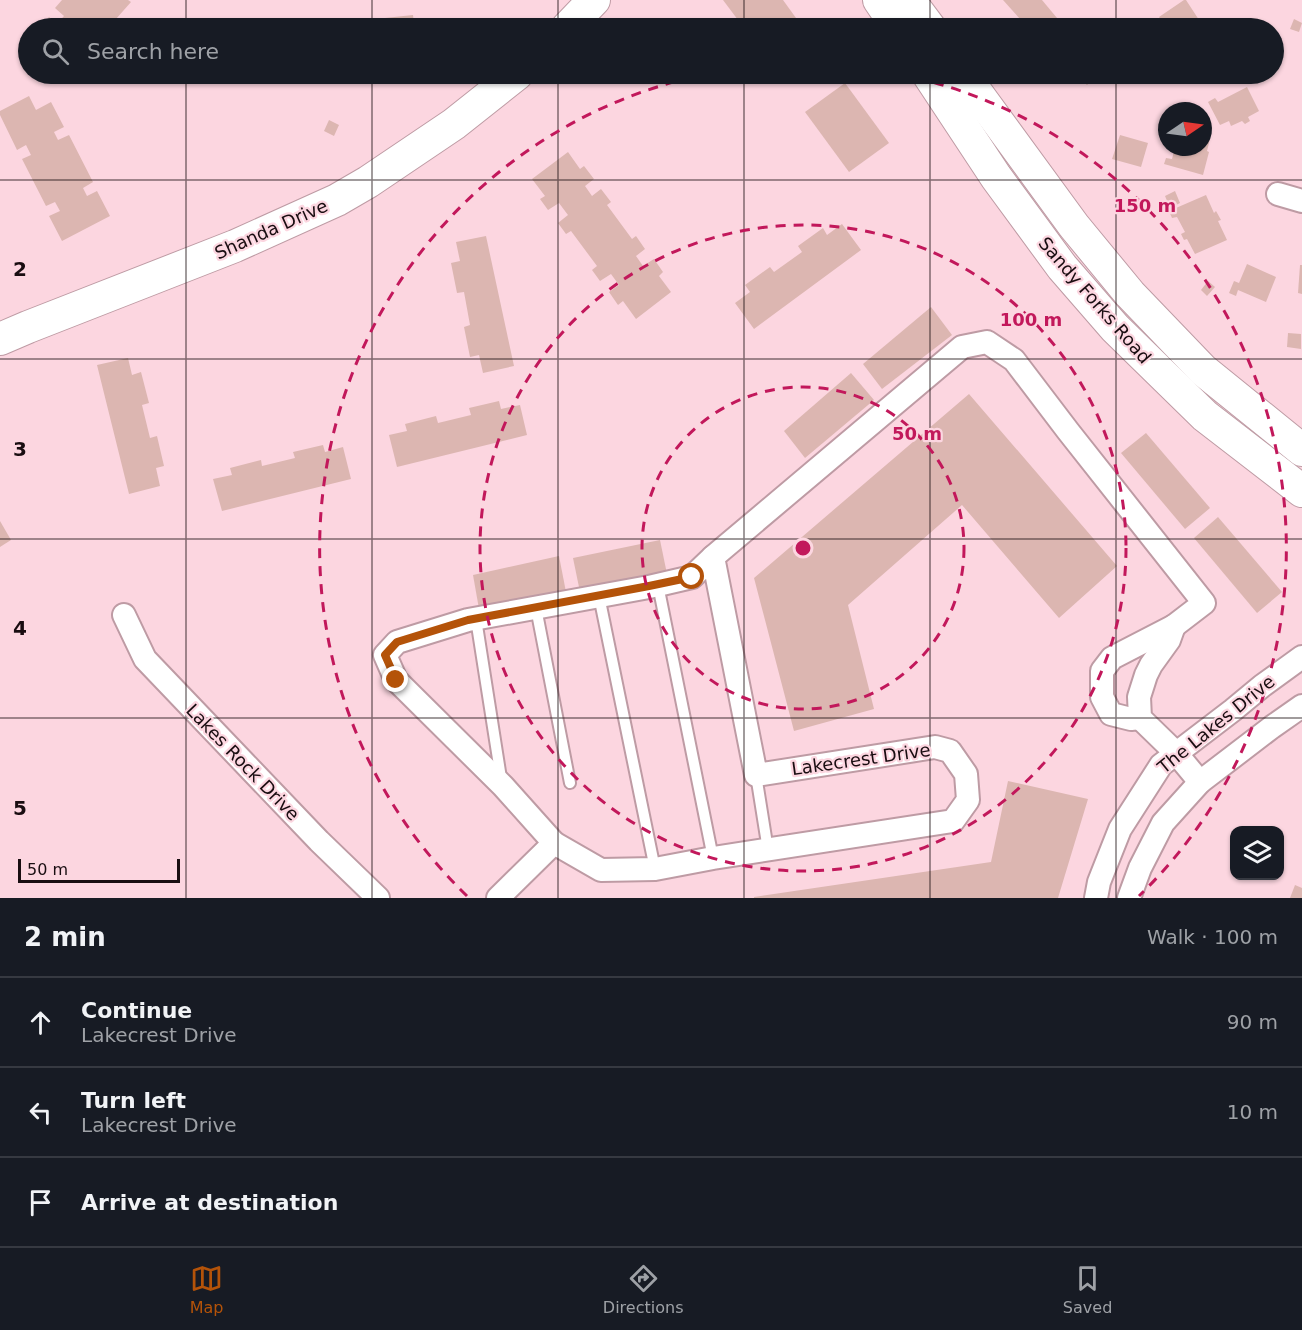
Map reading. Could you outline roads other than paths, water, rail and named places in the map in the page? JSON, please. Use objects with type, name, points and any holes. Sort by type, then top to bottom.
[{"type":"street","points":[[577,18],[594,0]]},
{"type":"street","points":[[879,0],[891,18]]},
{"type":"street","points":[[909,0],[922,18]]},
{"type":"street","name":"Shanda Drive","points":[[0,339],[235,246],[337,200],[436,137],[504,84]]},
{"type":"street","name":"Sandy Forks Road","points":[[935,84],[996,177],[1062,267],[1115,328],[1205,416],[1302,491]]},
{"type":"street","name":"Sandy Forks Road","points":[[970,84],[1074,226],[1130,294],[1203,370],[1302,450]]},
{"type":"street","points":[[1278,194],[1302,201]]},
{"type":"street","name":"Lakecrest Drive","points":[[756,775],[935,747],[950,751],[966,774],[968,800],[953,821],[655,869],[601,870],[554,843],[503,786],[396,680],[385,655],[397,642],[476,619],[692,577],[962,347],[987,342],[1014,360],[1204,603],[1174,626],[1112,658],[1102,671],[1102,697],[1111,714],[1140,718],[1139,698],[1146,675],[1169,640],[1174,626]]},
{"type":"street","points":[[713,557],[756,775]]},
{"type":"street","name":"Lakes Rock Drive","points":[[124,615],[145,659],[319,841],[378,898]]},
{"type":"street","points":[[1137,645],[1151,665]]},
{"type":"street","name":"The Lakes Drive","points":[[1096,898],[1099,882],[1120,829],[1161,765],[1302,657]]},
{"type":"street","name":"The Lakes Drive","points":[[1130,898],[1140,868],[1164,823],[1200,782],[1302,706]]},
{"type":"street","points":[[1140,718],[1176,753],[1200,782]]},
{"type":"street","points":[[498,898],[554,843]]},
{"type":"lane","points":[[657,585],[713,858]]},
{"type":"lane","points":[[599,596],[655,869]]},
{"type":"lane","points":[[536,608],[570,783]]},
{"type":"lane","points":[[476,619],[503,786]]},
{"type":"lane","points":[[756,775],[768,850]]}]
